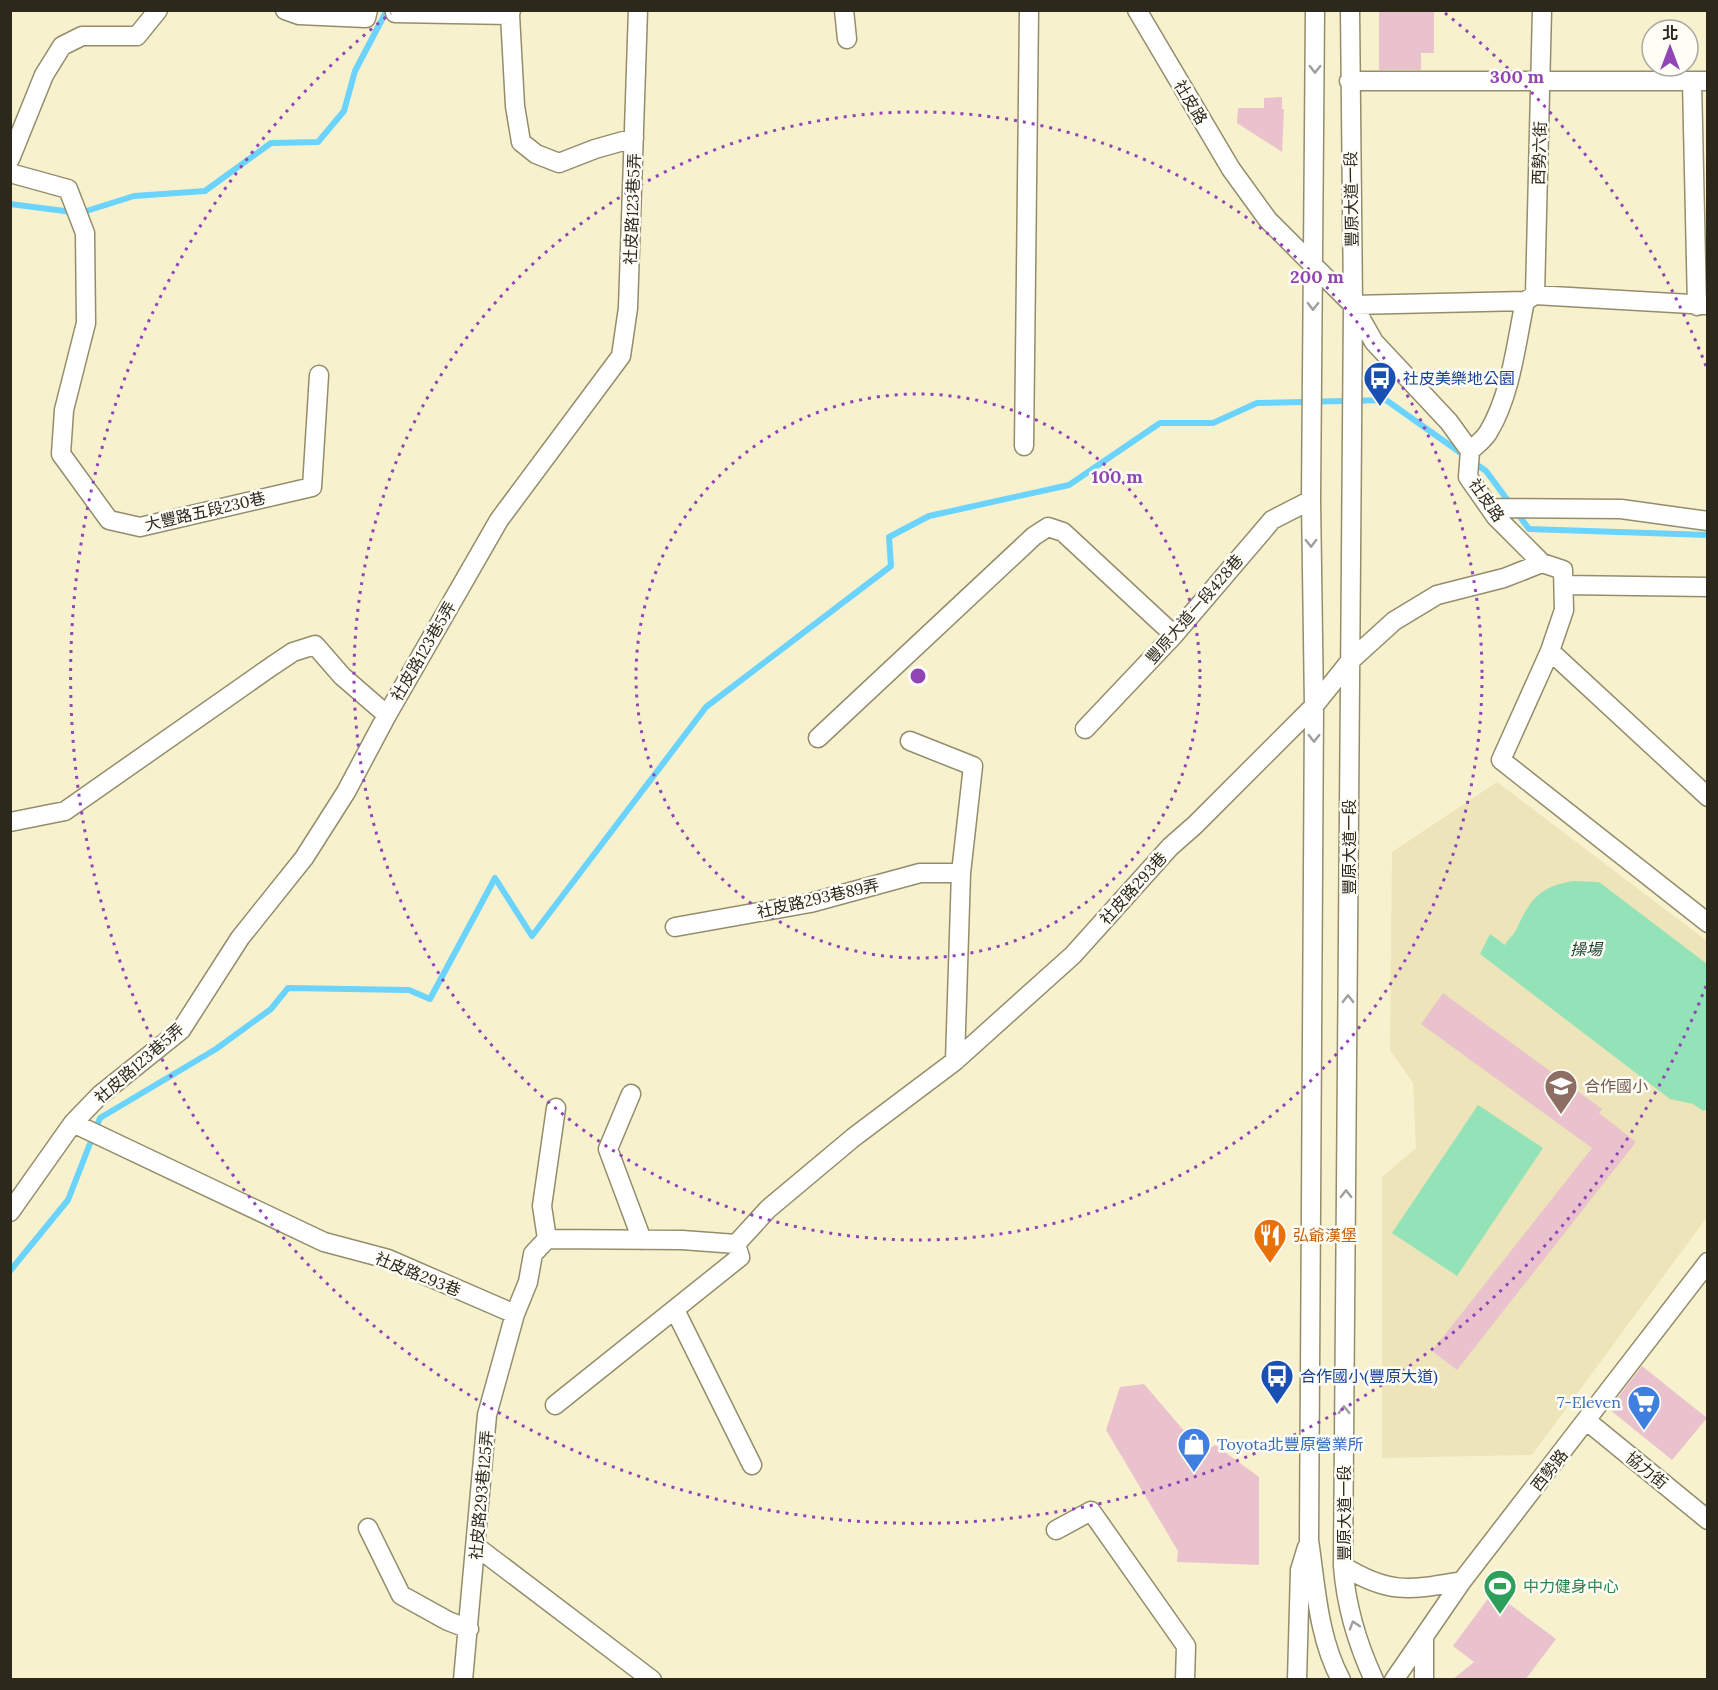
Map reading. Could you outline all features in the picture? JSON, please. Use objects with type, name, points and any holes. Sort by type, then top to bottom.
[{"type":"street","points":[[10,159],[44,75],[62,46],[82,36],[137,36],[158,10]]},
{"type":"street","points":[[285,10],[298,15],[366,18],[368,10]]},
{"type":"street","name":"社皮路123巷5弄","points":[[10,1212],[73,1123],[100,1095],[181,1030],[240,938],[304,858],[346,792],[387,715],[499,520],[621,356],[628,308],[638,10]]},
{"type":"street","points":[[844,10],[847,39]]},
{"type":"street","points":[[1024,446],[1029,10]]},
{"type":"street","name":"社皮路","points":[[1137,10],[1231,169],[1268,220],[1314,263],[1353,305],[1374,342],[1449,422],[1470,451],[1468,477],[1490,508],[1542,563],[1563,570],[1564,585]]},
{"type":"street","name":"豐原大道一段","points":[[1315,10],[1311,500],[1314,706],[1309,1540],[1320,1615],[1330,1658],[1341,1680]]},
{"type":"street","name":"豐原大道一段","points":[[1350,10],[1353,305],[1343,1566],[1350,1612],[1374,1680]]},
{"type":"street","name":"西勢六街","points":[[1470,451],[1488,433],[1499,410],[1530,298],[1542,80],[1542,10]]},
{"type":"street","points":[[395,13],[510,13],[516,106],[521,142],[536,154],[559,163],[595,149],[634,138]]},
{"type":"street","points":[[1349,81],[1700,81],[1702,306],[1530,298],[1353,305]]},
{"type":"street","name":"大豐路五段230巷","points":[[10,173],[68,189],[85,233],[86,323],[64,410],[61,454],[109,520],[140,527],[312,487],[319,375]]},
{"type":"street","name":"豐原大道一段428巷","points":[[1085,729],[1174,635],[1272,520],[1311,500]]},
{"type":"street","points":[[1490,508],[1621,509],[1707,521]]},
{"type":"street","points":[[818,738],[1034,536],[1048,528],[1063,532],[1174,635]]},
{"type":"street","name":"社皮路293巷","points":[[555,1405],[740,1257],[736,1244],[768,1209],[854,1137],[955,1061],[1073,955],[1170,847],[1314,706],[1350,661],[1394,621],[1437,595],[1504,578],[1542,563]]},
{"type":"street","points":[[1707,587],[1564,585],[1564,610],[1550,651],[1500,760],[1707,923]]},
{"type":"street","points":[[10,822],[65,811],[293,652],[315,645],[342,676],[387,715]]},
{"type":"street","points":[[1550,651],[1707,797]]},
{"type":"street","points":[[910,741],[974,766],[961,873],[955,1061]]},
{"type":"street","name":"社皮路293巷89弄","points":[[675,927],[810,903],[920,873],[961,873]]},
{"type":"street","points":[[631,1094],[608,1149],[642,1240]]},
{"type":"street","points":[[547,1239],[542,1206],[556,1108]]},
{"type":"street","name":"社皮路293巷","points":[[73,1123],[324,1242],[388,1260],[516,1314]]},
{"type":"street","points":[[516,1314],[528,1282],[533,1254],[547,1239],[736,1244]]},
{"type":"street","name":"西勢路","points":[[1394,1680],[1462,1581],[1706,1268]]},
{"type":"street","points":[[675,1310],[752,1465]]},
{"type":"street","name":"社皮路293巷125弄","points":[[463,1680],[477,1547],[487,1415],[516,1314]]},
{"type":"street","name":"協力街","points":[[1587,1421],[1707,1520]]},
{"type":"street","points":[[1056,1530],[1091,1511],[1186,1646],[1185,1680]]},
{"type":"street","points":[[368,1528],[401,1596],[448,1621],[469,1629]]},
{"type":"street","points":[[1297,1680],[1300,1570],[1309,1540]]},
{"type":"street","points":[[477,1547],[652,1680]]},
{"type":"street","points":[[1343,1566],[1368,1581],[1393,1588],[1418,1589],[1462,1581]]},
{"type":"street","points":[[1424,1639],[1424,1680]]},
{"type":"shaded area","name":"合作國小","points":[[1497,782],[1707,941],[1707,1217],[1532,1455],[1382,1458],[1382,1177],[1416,1148],[1413,1083],[1390,1050],[1392,852]]},
{"type":"green space","name":"操場","points":[[1574,881],[1599,882],[1707,964],[1707,1109],[1703,1111],[1693,1104],[1670,1099],[1480,954],[1490,934],[1505,945],[1537,896],[1552,887]]},
{"type":"green space","points":[[1478,1105],[1543,1148],[1457,1276],[1392,1233]]},
{"type":"building","points":[[1379,10],[1434,10],[1434,53],[1421,53],[1421,70],[1379,70]]},
{"type":"building","points":[[1282,97],[1282,109],[1284,109],[1282,152],[1237,123],[1238,108],[1264,108],[1264,98]]},
{"type":"building","points":[[1443,993],[1602,1109],[1599,1113],[1636,1142],[1457,1370],[1432,1351],[1592,1148],[1421,1024]]},
{"type":"building","points":[[1642,1366],[1707,1418],[1672,1460],[1609,1409]]},
{"type":"building","name":"Toyota北豐原營業所","points":[[1144,1384],[1203,1453],[1215,1445],[1259,1477],[1259,1565],[1177,1562],[1178,1551],[1106,1430],[1120,1387]]},
{"type":"building","name":"中力健身中心","points":[[1493,1592],[1556,1639],[1525,1680],[1452,1680],[1474,1662],[1453,1646]]},
{"type":"waterway","points":[[10,204],[80,213],[134,196],[205,191],[271,143],[318,142],[344,111],[355,71],[387,10]]},
{"type":"waterway","points":[[10,1271],[68,1200],[100,1118],[216,1049],[271,1009],[288,988],[409,990],[430,999],[495,878],[532,936],[706,707],[891,566],[889,537],[929,516],[1069,485],[1160,423],[1213,423],[1257,403],[1386,400],[1465,456]]},
{"type":"waterway","points":[[1473,462],[1486,471],[1529,529],[1708,535]]},
{"type":"place","name":"社皮美樂地公園","points":[[1380,407]]},
{"type":"place","name":"合作國小","points":[[1561,1115]]},
{"type":"place","name":"弘爺漢堡","points":[[1270,1264]]},
{"type":"place","name":"合作國小(豐原大道)","points":[[1277,1405]]},
{"type":"place","name":"7-Eleven","points":[[1644,1431]]},
{"type":"place","name":"Toyota北豐原營業所","points":[[1194,1473]]},
{"type":"place","name":"中力健身中心","points":[[1500,1615]]}]
